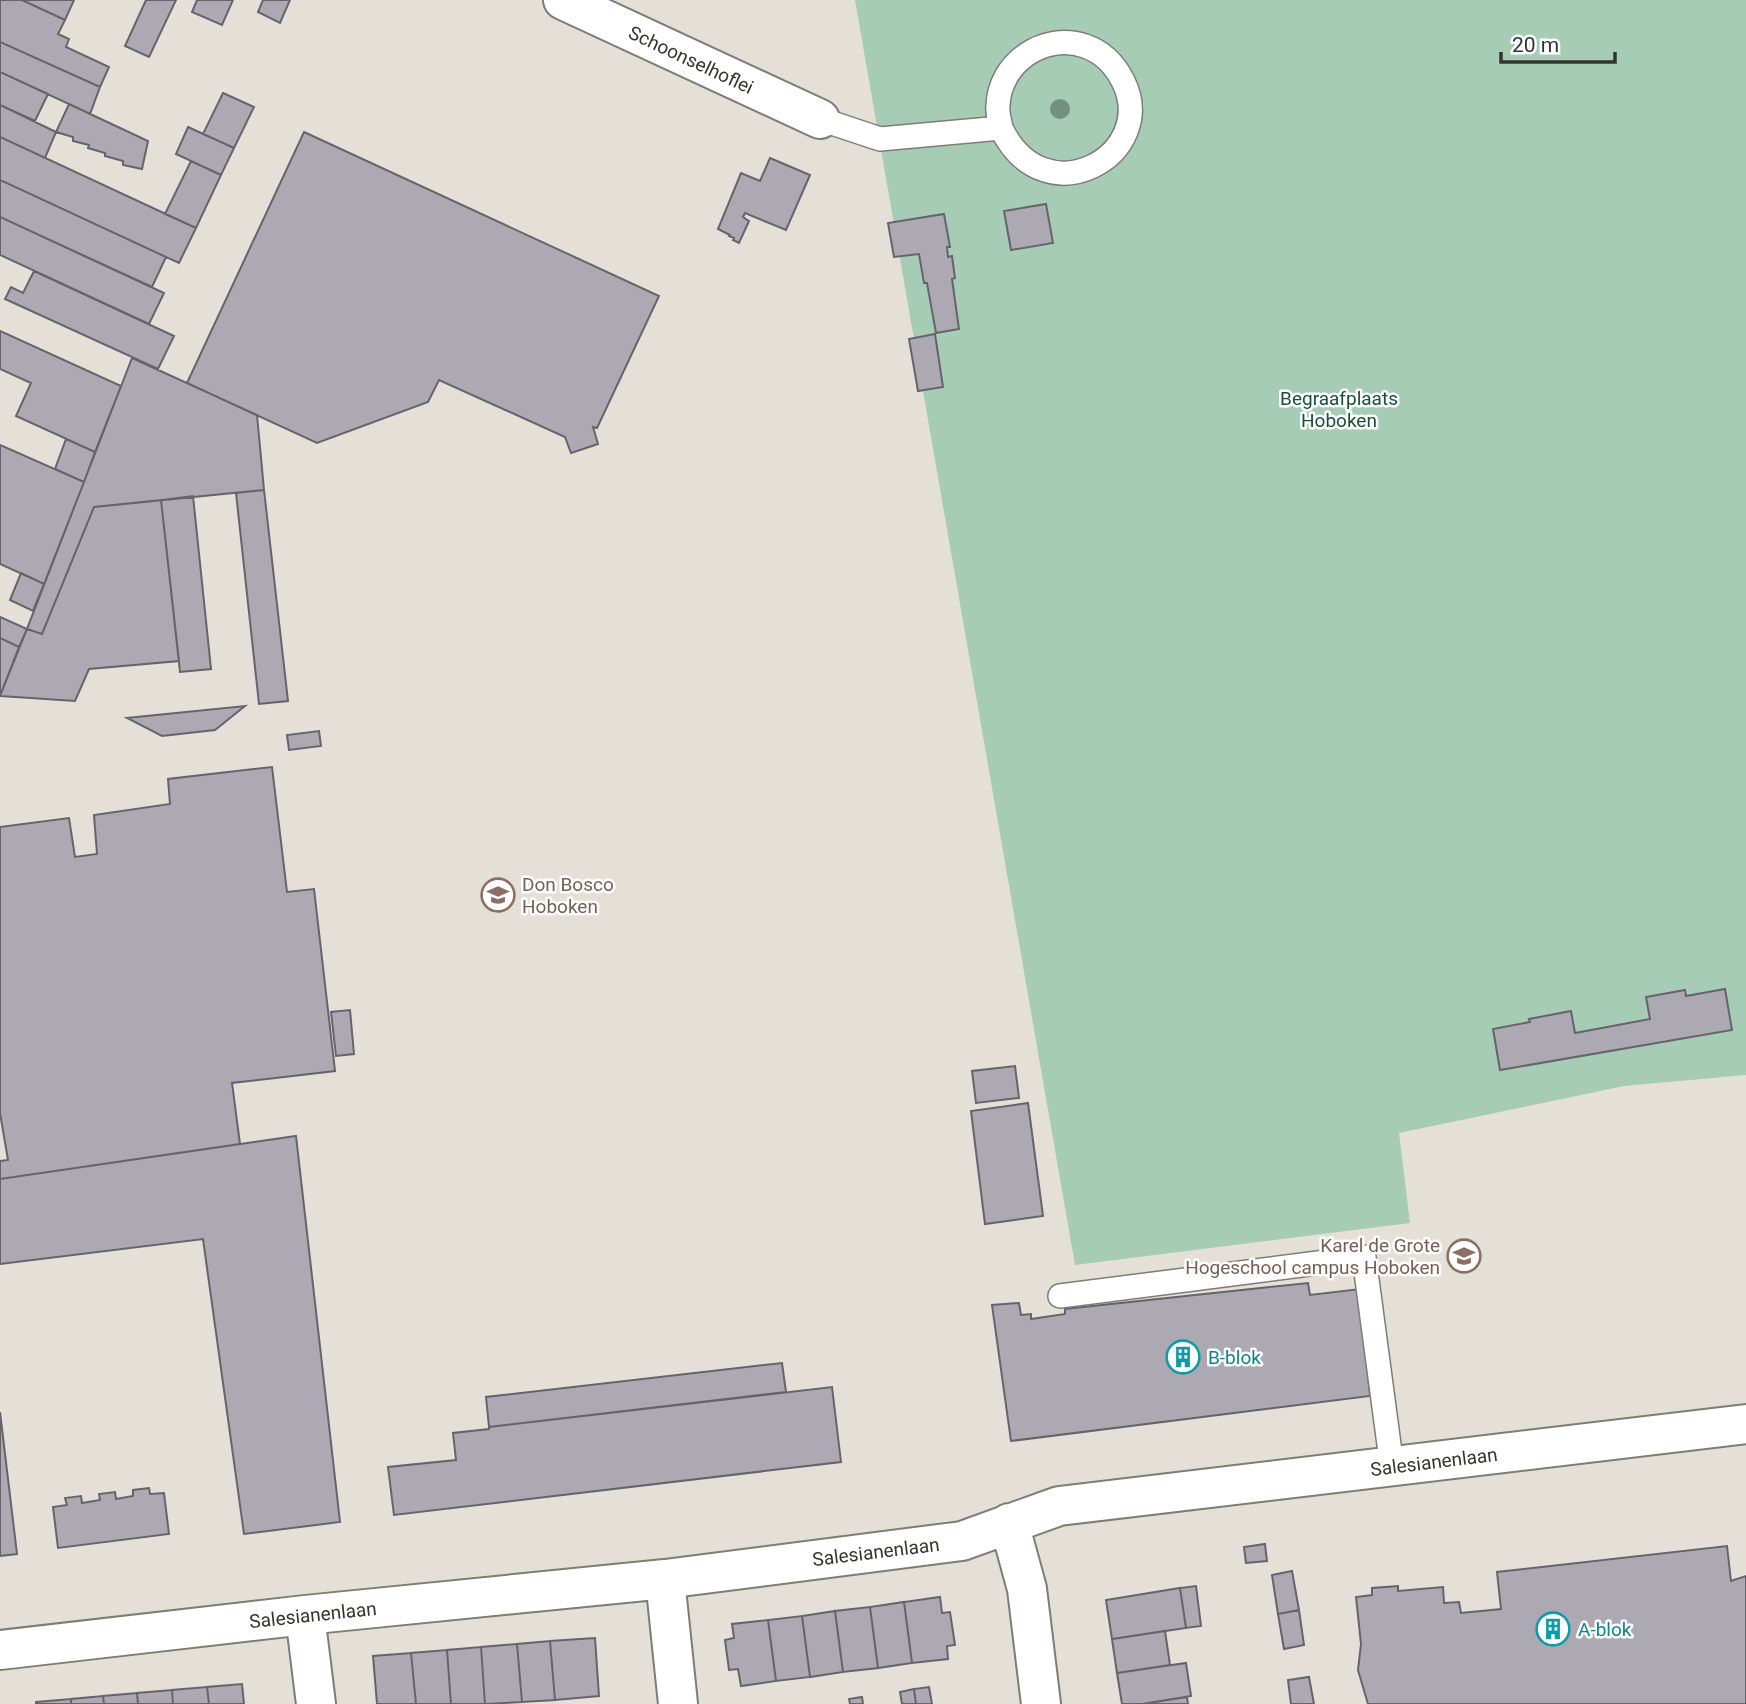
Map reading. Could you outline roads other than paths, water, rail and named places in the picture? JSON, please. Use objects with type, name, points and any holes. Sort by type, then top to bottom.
[{"type":"street","name":"Schoonselhoflei","points":[[563,0],[820,120]]},
{"type":"street","name":"Salesianenlaan","points":[[0,1650],[305,1615],[664,1579],[962,1541],[1059,1506],[1746,1424]]},
{"type":"street","points":[[1009,1523],[1027,1589],[1041,1704]]},
{"type":"street","points":[[664,1579],[678,1704]]},
{"type":"street","points":[[305,1615],[316,1704]]},
{"type":"lane","points":[[1076,43],[1094,50],[1113,66],[1127,90],[1130,109],[1127,128],[1117,147],[1103,161],[1087,170],[1061,173],[1035,168],[1020,158],[1008,144],[1001,128],[998,107],[1001,87],[1011,69],[1023,56],[1040,47],[1076,43]]},
{"type":"lane","points":[[820,120],[880,139],[1001,128]]},
{"type":"lane","points":[[1060,1296],[1364,1257],[1392,1467]]},
{"type":"place","name":"Don Bosco Hoboken","points":[[498,895]]},
{"type":"place","name":"Karel de Grote Hogeschool campus Hoboken","points":[[1464,1256]]},
{"type":"place","name":"B-blok","points":[[1183,1357]]},
{"type":"place","name":"A-blok","points":[[1553,1629]]},
{"type":"park label","name":"Begraafplaats Hoboken","points":[[1339,409]]}]
